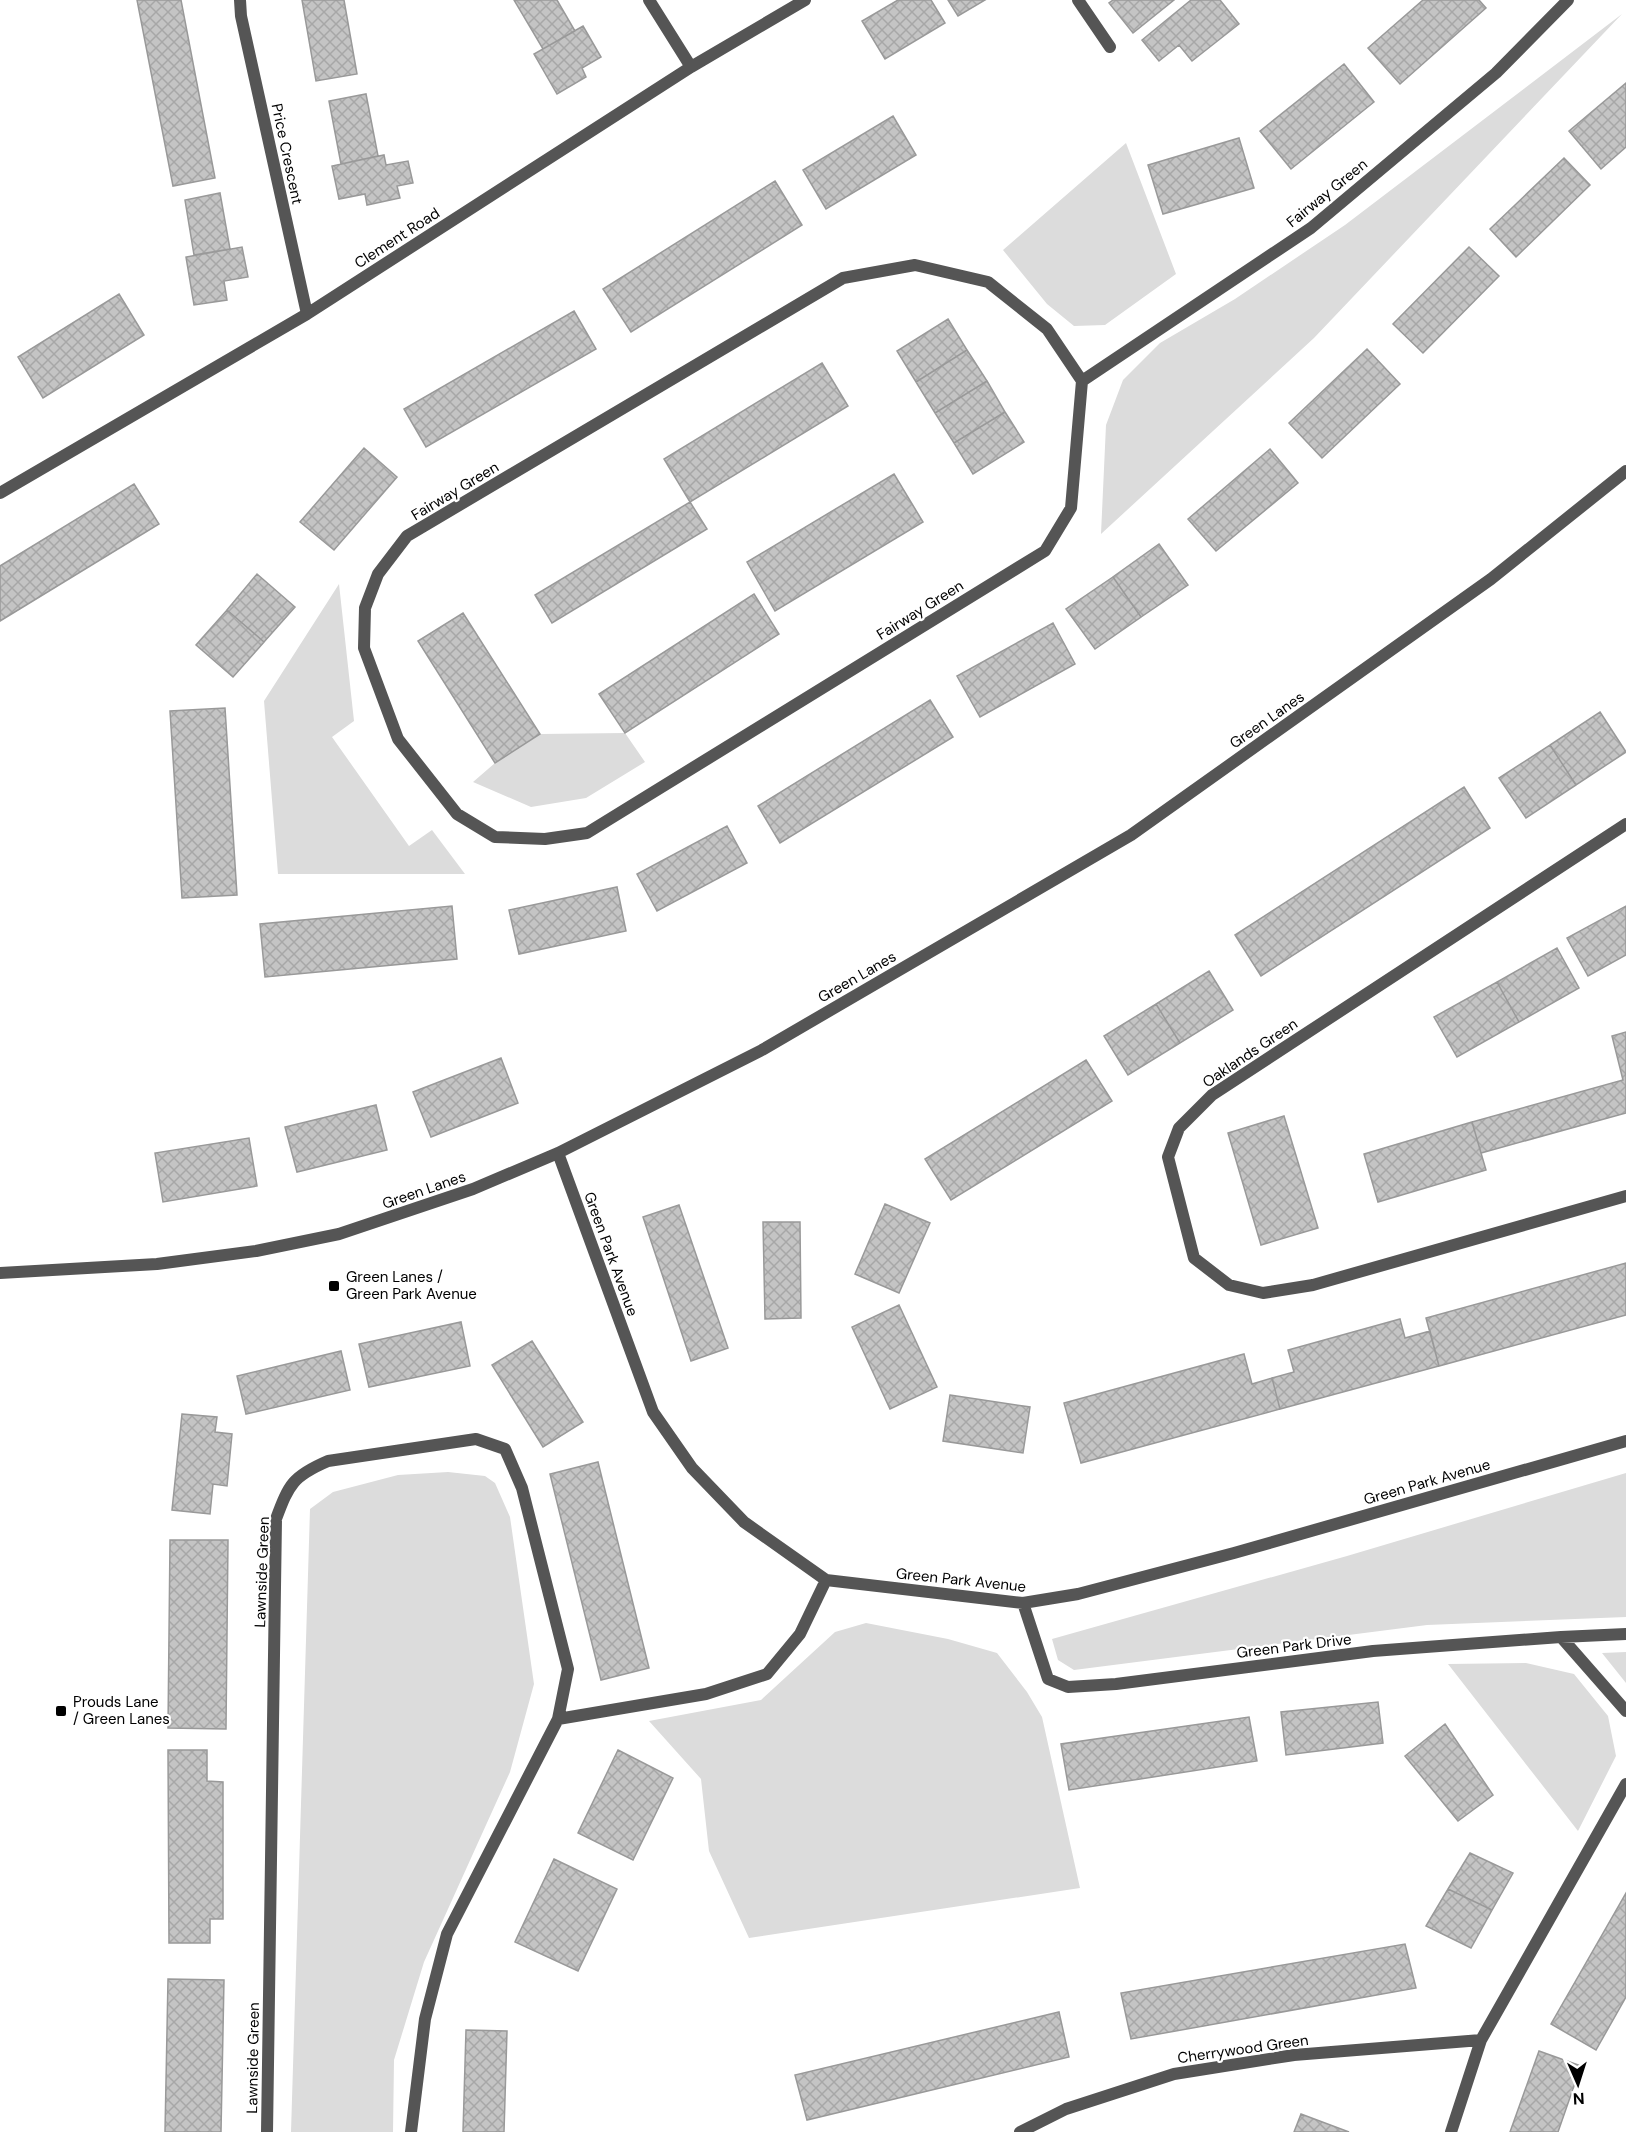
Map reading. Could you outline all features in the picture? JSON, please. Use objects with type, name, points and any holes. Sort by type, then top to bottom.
[{"type":"street","name":"Price Crescent","points":[[240,0],[241,16],[307,314]]},
{"type":"street","points":[[649,0],[692,67]]},
{"type":"street","name":"Clement Road","points":[[0,493],[307,314],[692,67],[805,0]]},
{"type":"street","points":[[1078,0],[1110,47]]},
{"type":"street","name":"Fairway Green","points":[[1082,381],[1311,228],[1496,73],[1568,0]]},
{"type":"street","name":"Fairway Green","points":[[915,265],[988,282],[1047,329],[1082,381],[1071,508],[1045,551],[587,833],[545,839],[495,837],[457,814],[398,739],[364,648],[365,608],[378,574],[407,536],[843,278],[915,265]]},
{"type":"street","name":"Green Lanes","points":[[0,1273],[157,1264],[256,1251],[339,1234],[473,1189],[558,1153],[762,1050],[1131,835],[1491,579],[1626,471]]},
{"type":"street","name":"Oaklands Green","points":[[1626,824],[1212,1095],[1179,1128],[1168,1158],[1194,1258],[1229,1285],[1263,1293],[1313,1285],[1626,1196]]},
{"type":"street","name":"Green Park Avenue","points":[[558,1153],[653,1412],[692,1468],[744,1522],[826,1580],[1023,1603],[1078,1594],[1626,1442]]},
{"type":"street","name":"Lawnside Green","points":[[267,2132],[276,1520],[287,1490],[306,1471],[328,1461],[476,1439],[505,1449],[522,1488],[568,1669],[558,1719],[447,1934],[425,2019],[411,2132]]},
{"type":"street","points":[[558,1719],[706,1694],[767,1674],[800,1634],[826,1580]]},
{"type":"street","name":"Green Park Drive","points":[[1023,1603],[1048,1679],[1068,1687],[1116,1684],[1373,1651],[1626,1634]]},
{"type":"street","points":[[1561,1637],[1626,1711]]},
{"type":"street","points":[[1451,2132],[1481,2040],[1626,1784]]},
{"type":"street","name":"Cherrywood Green","points":[[1020,2132],[1066,2109],[1174,2074],[1294,2055],[1481,2040]]},
{"type":"shaded area","points":[[1622,14],[1314,338],[1101,534],[1106,425],[1123,380],[1160,343],[1235,299],[1345,225]]},
{"type":"shaded area","points":[[1126,143],[1176,274],[1105,325],[1074,326],[1047,304],[1003,250]]},
{"type":"shaded area","points":[[339,584],[354,721],[332,737],[409,846],[432,830],[465,874],[278,874],[264,701]]},
{"type":"shaded area","points":[[625,733],[645,762],[586,798],[531,807],[473,782],[495,763],[540,734]]},
{"type":"shaded area","points":[[448,1472],[485,1476],[495,1483],[510,1517],[534,1684],[510,1772],[424,1962],[394,2060],[393,2132],[291,2132],[310,1509],[333,1492],[398,1475]]},
{"type":"shaded area","points":[[1626,1473],[1626,1617],[1427,1625],[1074,1670],[1058,1660],[1052,1639],[1347,1556]]},
{"type":"shaded area","points":[[866,1623],[948,1639],[997,1653],[1027,1692],[1042,1717],[1080,1888],[749,1938],[709,1851],[701,1779],[649,1721],[761,1700],[835,1632]]},
{"type":"shaded area","points":[[1626,1652],[1626,1683],[1602,1653]]},
{"type":"shaded area","points":[[1526,1663],[1574,1674],[1608,1716],[1616,1756],[1578,1831],[1448,1664]]},
{"type":"building","points":[[137,0],[181,0],[215,178],[173,186]]},
{"type":"building","points":[[302,0],[344,0],[357,74],[316,81]]},
{"type":"building","points":[[514,0],[557,0],[575,31],[543,49]]},
{"type":"building","points":[[898,0],[931,0],[945,23],[885,59],[862,21]]},
{"type":"building","points":[[948,0],[985,0],[958,16]]},
{"type":"building","points":[[1113,0],[1174,0],[1133,33],[1109,3]]},
{"type":"building","points":[[1191,0],[1220,0],[1239,24],[1192,61],[1179,45],[1159,61],[1142,40]]},
{"type":"building","points":[[1423,0],[1479,0],[1486,8],[1400,84],[1368,48]]},
{"type":"building","points":[[583,26],[601,57],[582,68],[586,77],[557,94],[534,54]]},
{"type":"building","points":[[1344,64],[1374,102],[1291,169],[1260,131]]},
{"type":"building","points":[[1626,83],[1626,147],[1601,169],[1569,131]]},
{"type":"building","points":[[366,94],[378,156],[341,164],[329,101]]},
{"type":"building","points":[[893,116],[916,155],[826,209],[803,170]]},
{"type":"building","points":[[1239,138],[1254,188],[1163,214],[1148,165]]},
{"type":"building","points":[[384,155],[386,165],[408,161],[413,183],[397,186],[400,198],[367,205],[365,194],[339,199],[332,166]]},
{"type":"building","points":[[1564,158],[1590,185],[1516,257],[1490,229]]},
{"type":"building","points":[[775,181],[802,225],[631,332],[603,289]]},
{"type":"building","points":[[220,193],[230,249],[194,255],[185,200]]},
{"type":"building","points":[[242,247],[248,277],[224,281],[227,300],[194,305],[186,257]]},
{"type":"building","points":[[1469,247],[1499,276],[1423,353],[1393,324]]},
{"type":"building","points":[[119,294],[144,335],[43,398],[18,357]]},
{"type":"building","points":[[574,311],[596,349],[426,447],[404,409]]},
{"type":"building","points":[[948,319],[967,350],[916,382],[897,351]]},
{"type":"building","points":[[1367,349],[1400,384],[1322,458],[1289,423]]},
{"type":"building","points":[[967,350],[987,381],[935,413],[916,382]]},
{"type":"building","points":[[822,363],[848,406],[690,502],[664,459]]},
{"type":"building","points":[[987,381],[1005,412],[954,443],[935,413]]},
{"type":"building","points":[[1005,412],[1024,442],[973,474],[954,443]]},
{"type":"building","points":[[364,448],[397,477],[334,550],[300,522]]},
{"type":"building","points":[[1270,449],[1298,483],[1216,551],[1188,519]]},
{"type":"building","points":[[894,474],[923,522],[775,611],[747,562]]},
{"type":"building","points":[[134,484],[159,524],[0,621],[0,566]]},
{"type":"building","points":[[690,502],[707,529],[552,623],[535,595]]},
{"type":"building","points":[[1159,544],[1188,585],[1141,617],[1113,577]]},
{"type":"building","points":[[257,574],[295,607],[264,642],[227,610]]},
{"type":"building","points":[[1113,577],[1141,617],[1095,649],[1066,609]]},
{"type":"building","points":[[754,594],[779,634],[625,733],[599,694]]},
{"type":"building","points":[[227,610],[264,642],[233,677],[196,645]]},
{"type":"building","points":[[463,613],[540,734],[495,763],[418,641]]},
{"type":"building","points":[[1053,623],[1075,664],[980,717],[957,676]]},
{"type":"building","points":[[930,700],[953,737],[780,843],[758,806]]},
{"type":"building","points":[[225,708],[237,895],[182,898],[170,711]]},
{"type":"building","points":[[1600,712],[1626,752],[1576,785],[1550,745]]},
{"type":"building","points":[[1550,745],[1576,785],[1526,818],[1499,778]]},
{"type":"building","points":[[1464,787],[1490,828],[1261,976],[1235,935]]},
{"type":"building","points":[[727,826],[747,863],[657,911],[637,874]]},
{"type":"building","points":[[617,887],[626,931],[519,954],[509,910]]},
{"type":"building","points":[[452,906],[457,959],[265,977],[260,924]]},
{"type":"building","points":[[1626,906],[1626,955],[1588,976],[1567,938]]},
{"type":"building","points":[[1557,948],[1579,988],[1519,1022],[1497,982]]},
{"type":"building","points":[[1209,971],[1233,1010],[1180,1043],[1156,1004]]},
{"type":"building","points":[[1497,982],[1519,1022],[1457,1057],[1434,1017]]},
{"type":"building","points":[[1156,1004],[1180,1043],[1128,1075],[1104,1036]]},
{"type":"building","points":[[1626,1032],[1626,1113],[1481,1153],[1472,1122],[1623,1080],[1612,1036]]},
{"type":"building","points":[[501,1058],[518,1103],[431,1137],[413,1092]]},
{"type":"building","points":[[1086,1060],[1112,1101],[951,1200],[925,1159]]},
{"type":"building","points":[[376,1105],[387,1150],[297,1172],[285,1127]]},
{"type":"building","points":[[1284,1116],[1318,1228],[1261,1245],[1228,1133]]},
{"type":"building","points":[[1472,1122],[1486,1170],[1378,1202],[1364,1154]]},
{"type":"building","points":[[249,1138],[257,1186],[163,1202],[155,1153]]},
{"type":"building","points":[[885,1204],[930,1223],[899,1293],[855,1274]]},
{"type":"building","points":[[679,1205],[728,1348],[691,1361],[643,1217]]},
{"type":"building","points":[[763,1222],[800,1222],[801,1318],[765,1319]]},
{"type":"building","points":[[1626,1263],[1626,1315],[1439,1366],[1426,1318]]},
{"type":"building","points":[[899,1305],[937,1387],[890,1409],[852,1327]]},
{"type":"building","points":[[1400,1319],[1405,1338],[1430,1331],[1439,1366],[1280,1409],[1272,1378],[1294,1372],[1288,1350]]},
{"type":"building","points":[[461,1322],[470,1366],[369,1387],[359,1344]]},
{"type":"building","points":[[532,1341],[583,1422],[543,1447],[492,1365]]},
{"type":"building","points":[[341,1351],[350,1390],[246,1414],[237,1376]]},
{"type":"building","points":[[1244,1354],[1252,1384],[1272,1378],[1280,1409],[1081,1463],[1064,1403]]},
{"type":"building","points":[[950,1395],[1030,1407],[1023,1453],[943,1441]]},
{"type":"building","points":[[182,1414],[217,1417],[215,1432],[232,1434],[227,1486],[213,1484],[210,1514],[172,1510]]},
{"type":"building","points":[[598,1462],[649,1668],[601,1680],[550,1474]]},
{"type":"building","points":[[170,1540],[228,1540],[226,1729],[168,1728]]},
{"type":"building","points":[[1378,1702],[1383,1743],[1286,1755],[1281,1712]]},
{"type":"building","points":[[1249,1717],[1257,1761],[1069,1790],[1061,1744]]},
{"type":"building","points":[[1445,1724],[1493,1795],[1458,1821],[1405,1756]]},
{"type":"building","points":[[168,1750],[207,1750],[207,1781],[223,1782],[223,1919],[210,1919],[210,1943],[169,1943]]},
{"type":"building","points":[[618,1750],[673,1778],[633,1860],[578,1833]]},
{"type":"building","points":[[1470,1853],[1513,1873],[1492,1910],[1448,1889]]},
{"type":"building","points":[[554,1859],[617,1889],[578,1971],[515,1942]]},
{"type":"building","points":[[1448,1889],[1492,1910],[1471,1948],[1426,1926]]},
{"type":"building","points":[[1626,1893],[1626,1997],[1596,2050],[1551,2024]]},
{"type":"building","points":[[1405,1944],[1416,1988],[1131,2039],[1121,1993]]},
{"type":"building","points":[[168,1979],[224,1980],[221,2132],[165,2132]]},
{"type":"building","points":[[1059,2012],[1069,2057],[807,2120],[795,2075]]},
{"type":"building","points":[[466,2030],[507,2031],[504,2132],[463,2132]]},
{"type":"building","points":[[1539,2051],[1581,2066],[1558,2132],[1510,2132]]},
{"type":"building","points":[[1301,2114],[1349,2132],[1294,2132]]},
{"type":"place","name":"Green Lanes / Green Park Avenue","points":[[334,1286]]},
{"type":"place","name":"Prouds Lane / Green Lanes","points":[[61,1711]]}]
